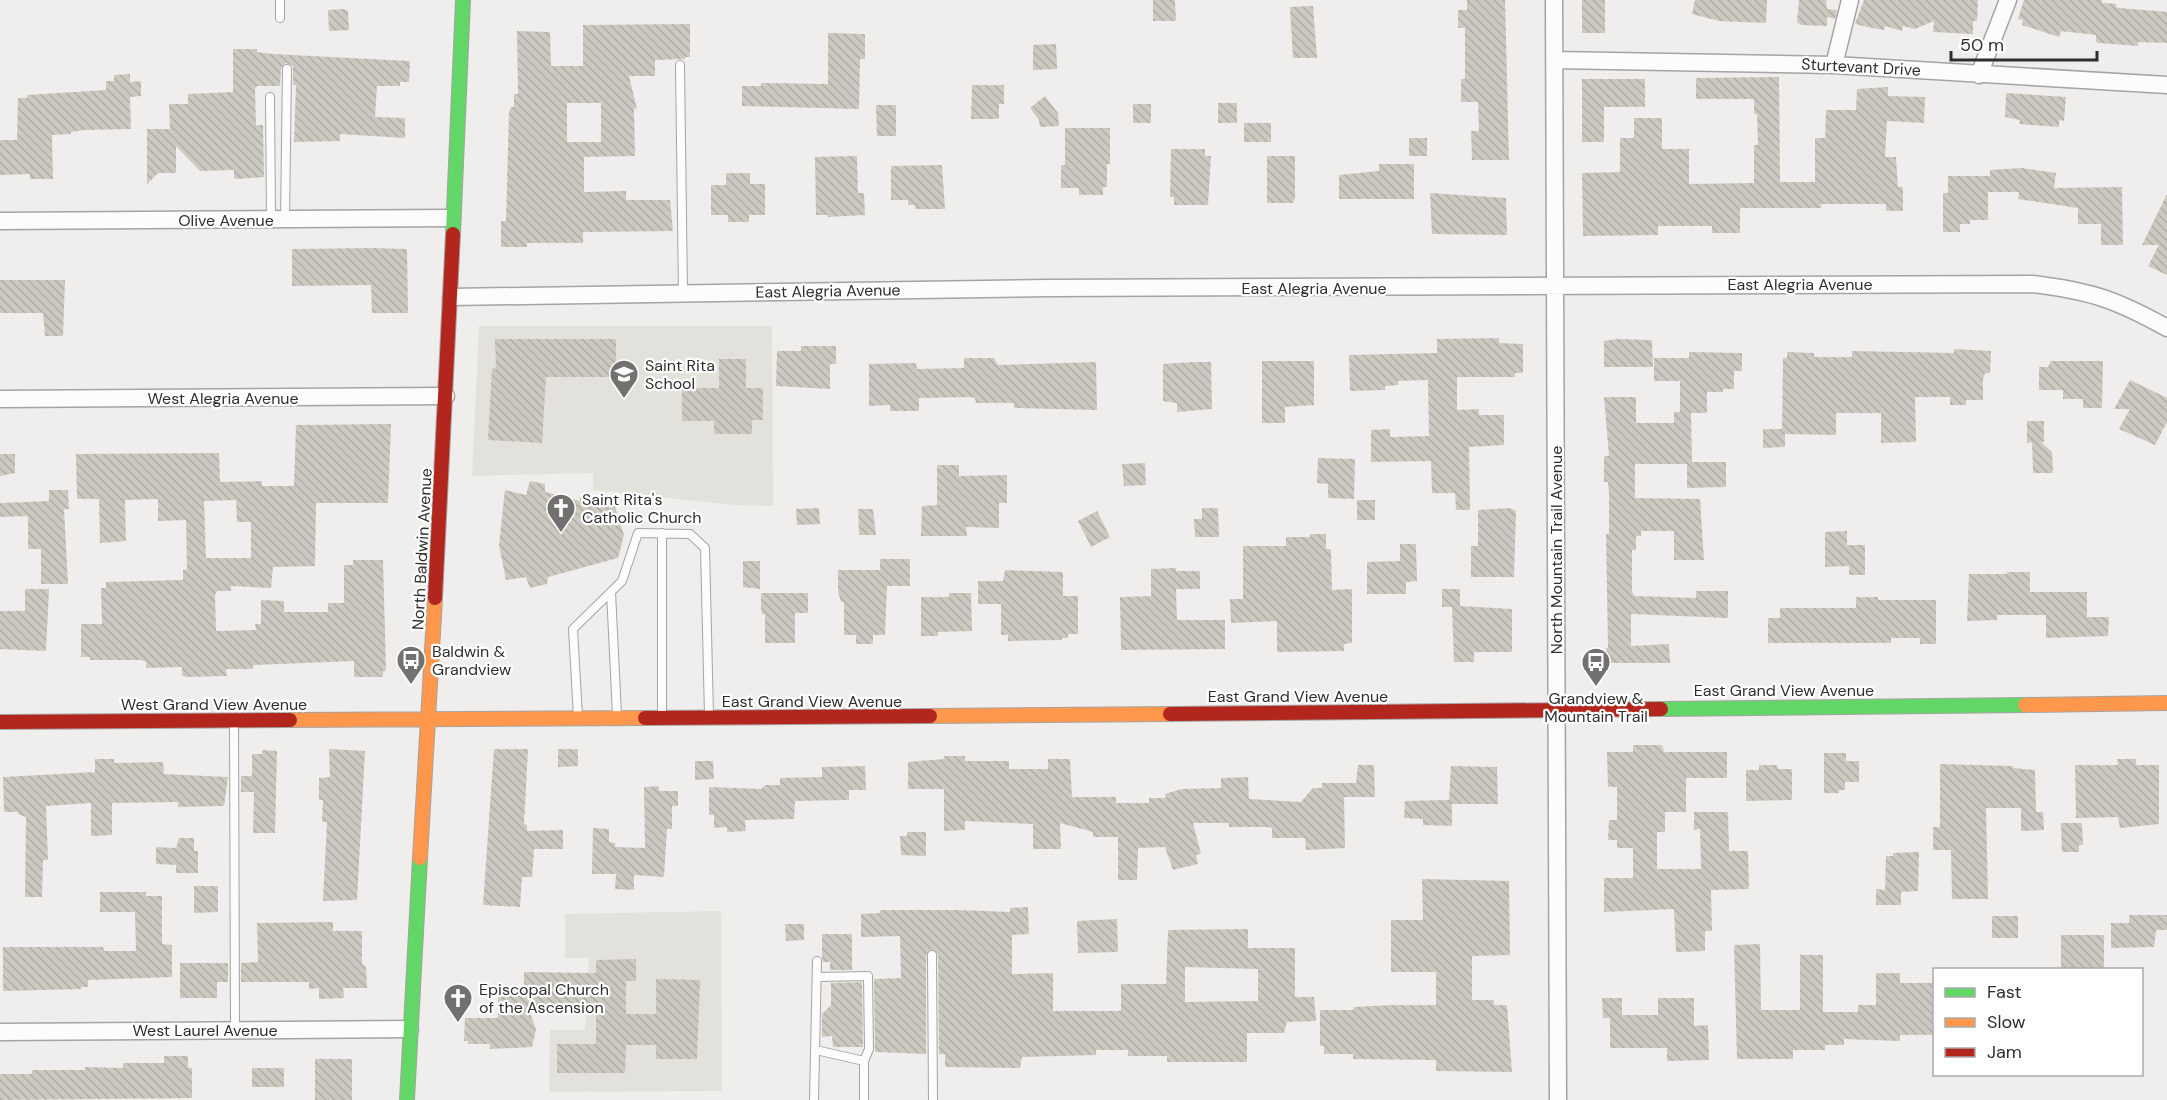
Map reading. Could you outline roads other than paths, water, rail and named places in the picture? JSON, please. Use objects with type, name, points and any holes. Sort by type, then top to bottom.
[{"type":"street","name":"North Baldwin Avenue","points":[[407,1100],[446,396],[463,0]]},
{"type":"street","name":"North Mountain Trail Avenue","points":[[1554,0],[1558,1100]]},
{"type":"street","points":[[1834,65],[1850,0]]},
{"type":"street","points":[[1979,75],[2008,0]]},
{"type":"street","name":"Sturtevant Drive","points":[[1555,60],[1834,65],[2167,85]]},
{"type":"street","name":"Olive Avenue","points":[[0,221],[452,218]]},
{"type":"street","name":"East Alegria Avenue","points":[[451,297],[1049,288],[2033,284],[2079,290],[2124,304],[2167,328]]},
{"type":"street","name":"West Alegria Avenue","points":[[0,399],[446,396]]},
{"type":"street","name":"East Grand View Avenue","points":[[429,720],[2167,703]]},
{"type":"street","name":"West Grand View Avenue","points":[[0,722],[429,720]]},
{"type":"street","name":"West Laurel Avenue","points":[[0,1032],[410,1029]]},
{"type":"lane","points":[[280,0],[280,18]]},
{"type":"lane","points":[[680,65],[683,293]]},
{"type":"lane","points":[[278,220],[287,69]]},
{"type":"lane","points":[[270,97],[278,220]]},
{"type":"lane","points":[[578,719],[573,629],[622,581],[638,533],[690,534],[705,548],[709,718]]},
{"type":"lane","points":[[662,533],[662,718]]},
{"type":"lane","points":[[611,592],[617,719]]},
{"type":"lane","points":[[234,721],[235,1029]]},
{"type":"lane","points":[[932,955],[933,1100]]},
{"type":"lane","points":[[814,1100],[817,962]]},
{"type":"lane","points":[[817,977],[868,976],[869,1049],[864,1061],[864,1100]]},
{"type":"lane","points":[[816,1050],[864,1061]]},
{"type":"place","name":"Saint Rita School","points":[[624,400]]},
{"type":"place","name":"Saint Rita's Catholic Church","points":[[561,534]]},
{"type":"place","name":"Baldwin & Grandview","points":[[411,686]]},
{"type":"place","name":"Grandview & Mountain Trail","points":[[1596,688]]},
{"type":"place","name":"Episcopal Church of the Ascension","points":[[458,1024]]}]
